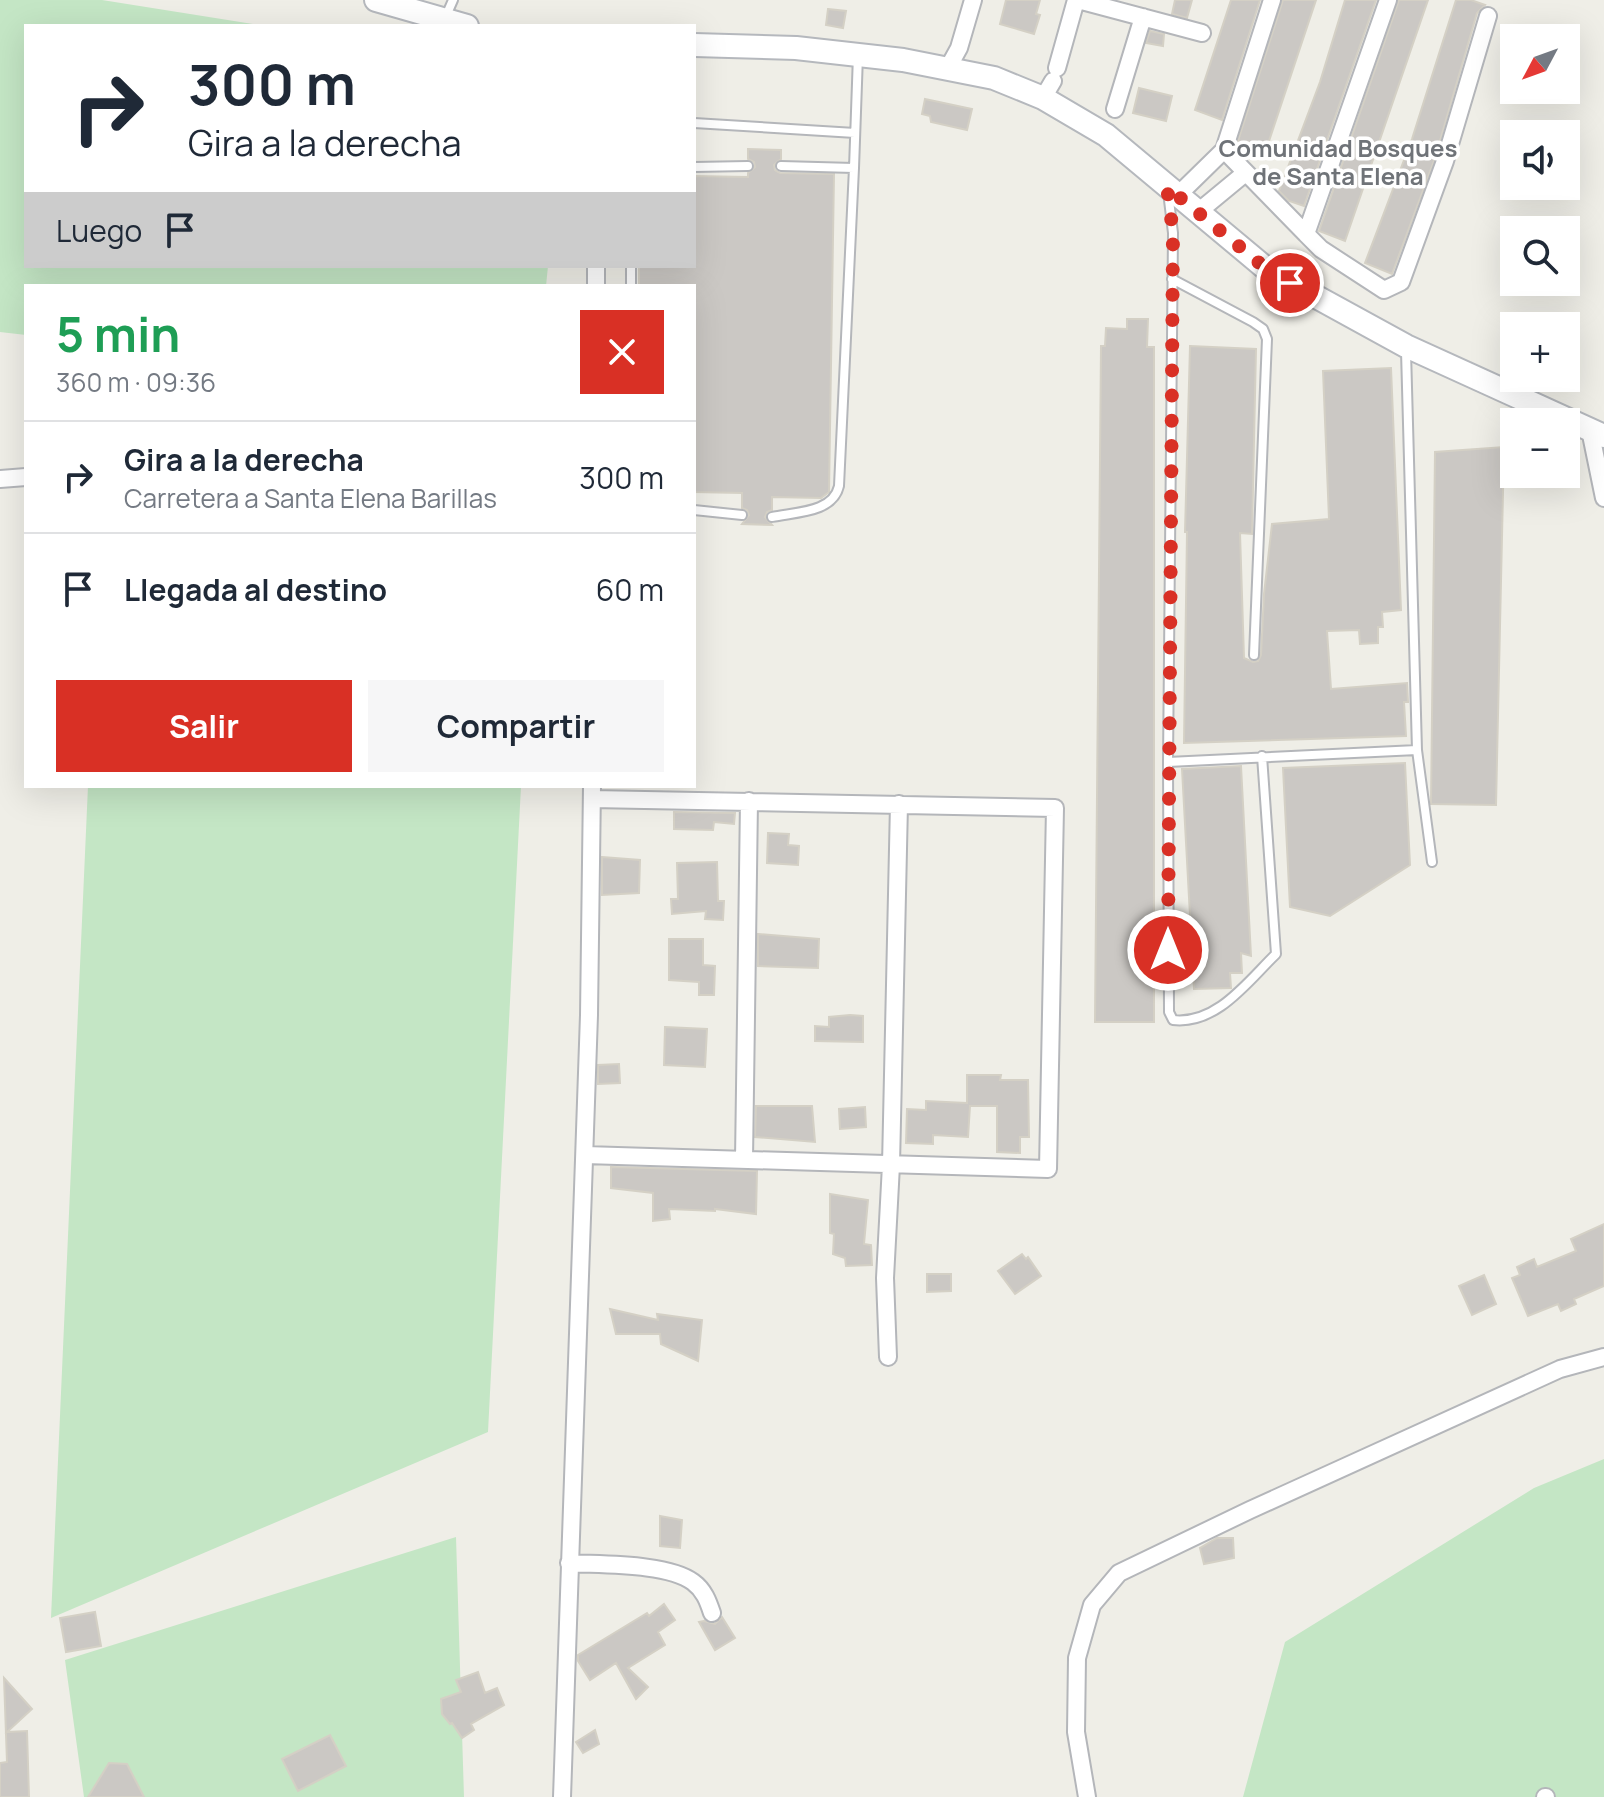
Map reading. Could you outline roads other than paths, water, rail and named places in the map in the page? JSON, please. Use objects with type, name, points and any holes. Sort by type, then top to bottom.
[{"type":"main road","points":[[376,0],[449,10],[465,24]]},
{"type":"main road","points":[[696,45],[796,48],[948,68],[994,78],[1051,83],[1106,135],[1269,271],[1406,346],[1597,433]]},
{"type":"street","points":[[948,68],[959,48],[973,0]]},
{"type":"street","points":[[1051,83],[1077,0],[1202,33]]},
{"type":"street","points":[[1172,191],[1224,150],[1272,0]]},
{"type":"street","points":[[1306,234],[1388,0]]},
{"type":"street","points":[[1224,150],[1244,174],[1321,249],[1384,290],[1401,282],[1445,161],[1488,16]]},
{"type":"street","points":[[1115,109],[1143,17]]},
{"type":"street","points":[[1198,212],[1244,174]]},
{"type":"street","points":[[1597,433],[1604,498]]},
{"type":"street","points":[[0,479],[24,477]]},
{"type":"street","points":[[562,1797],[585,1155],[592,792],[749,801],[1055,808],[1048,1169],[585,1155]]},
{"type":"street","points":[[744,1160],[749,801]]},
{"type":"street","points":[[888,1357],[885,1278],[891,1165],[899,804]]},
{"type":"street","points":[[1087,1797],[1076,1732],[1077,1658],[1092,1605],[1119,1573],[1560,1369],[1604,1357]]},
{"type":"street","points":[[569,1563],[635,1566],[690,1579],[700,1587],[712,1613]]},
{"type":"lane","points":[[772,517],[828,505],[837,496],[858,55]]},
{"type":"lane","points":[[696,123],[855,133]]},
{"type":"lane","points":[[696,167],[748,166]]},
{"type":"lane","points":[[781,166],[854,168]]},
{"type":"lane","points":[[1172,191],[1168,762],[1169,1012],[1173,1020],[1183,1021],[1214,1011],[1229,1001],[1276,954],[1262,756]]},
{"type":"lane","points":[[1172,279],[1253,322],[1263,329],[1267,339],[1254,655]]},
{"type":"lane","points":[[1406,346],[1417,750],[1432,862]]},
{"type":"lane","points":[[696,510],[742,515]]},
{"type":"lane","points":[[1168,762],[1417,750]]},
{"type":"district","name":"Comunidad Bosques de Santa Elena","points":[[1338,161]]}]
